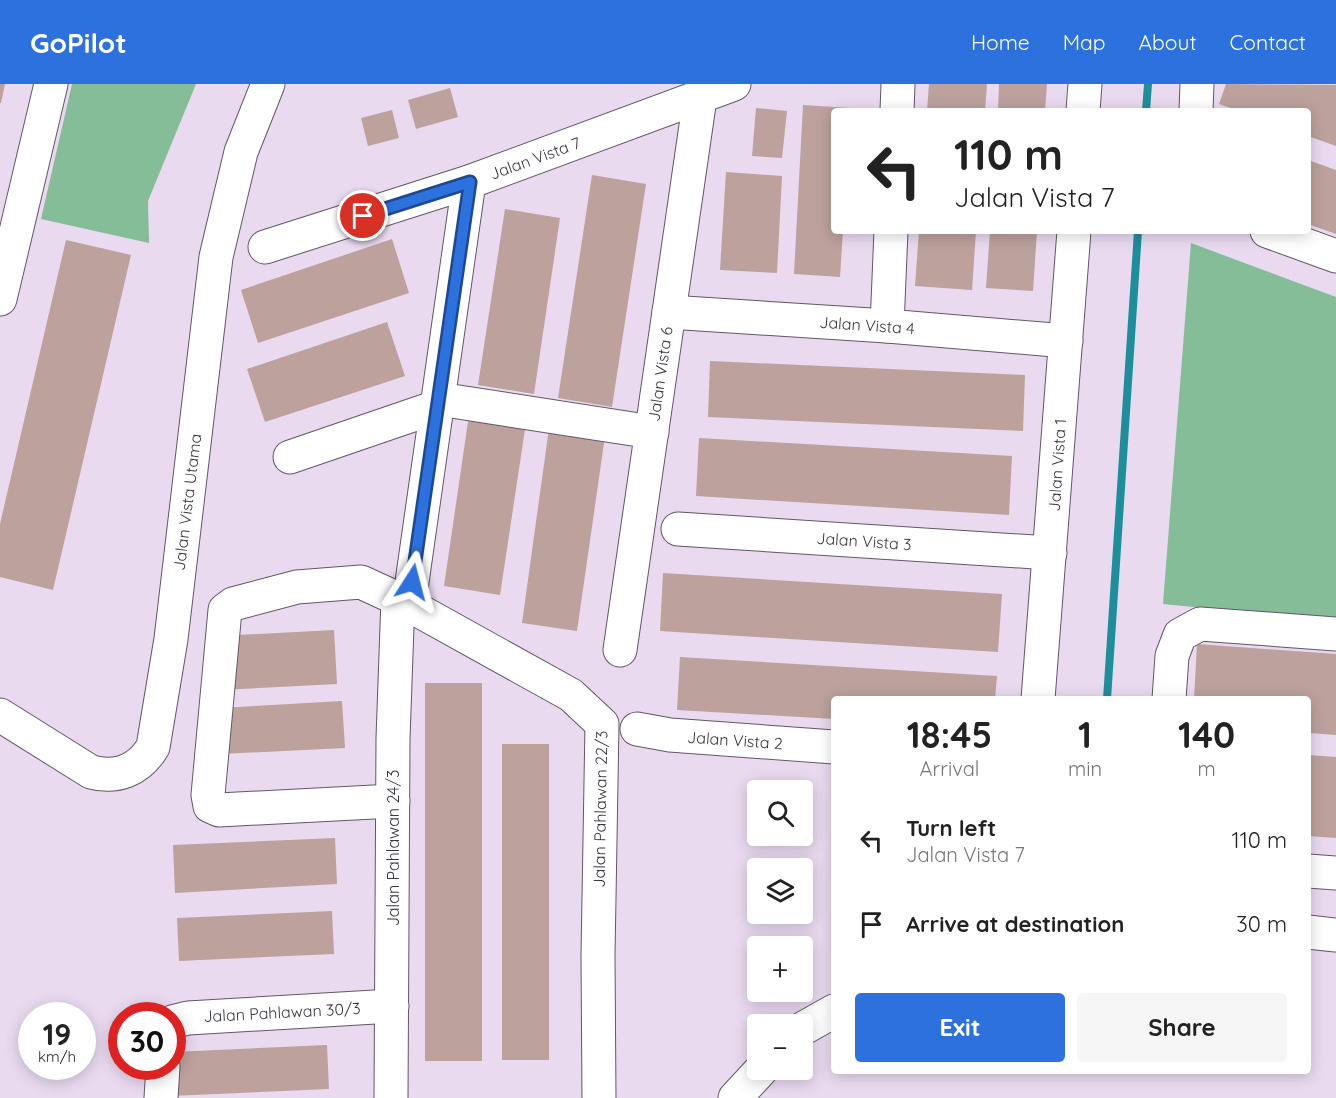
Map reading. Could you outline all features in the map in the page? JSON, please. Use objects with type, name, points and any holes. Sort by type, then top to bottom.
[{"type":"street","points":[[1,291],[51,84]]},
{"type":"street","name":"Jalan Vista Utama","points":[[0,715],[91,772],[104,776],[118,775],[128,771],[147,758],[153,747],[171,639],[216,257],[241,152],[268,84]]},
{"type":"street","name":"Jalan Vista 7","points":[[265,247],[470,182],[734,84]]},
{"type":"street","points":[[897,108],[898,84]]},
{"type":"street","points":[[1083,108],[1085,84]]},
{"type":"street","points":[[1196,108],[1197,84]]},
{"type":"street","name":"Jalan Vista 6","points":[[620,650],[700,98]]},
{"type":"street","name":"Jalan Pahlawan 24/3","points":[[392,1098],[393,738],[405,590],[439,402],[470,182]]},
{"type":"street","points":[[887,326],[891,234]]},
{"type":"street","name":"Jalan Vista 1","points":[[1038,696],[1074,234]]},
{"type":"street","points":[[1276,234],[1336,255]]},
{"type":"street","name":"Jalan Vista 4","points":[[669,312],[887,326],[1066,341]]},
{"type":"street","points":[[290,457],[439,402],[652,432]]},
{"type":"street","name":"Jalan Vista 3","points":[[678,529],[1050,553]]},
{"type":"street","name":"Jalan Pahlawan 22/3","points":[[393,801],[219,810],[210,806],[208,795],[225,610],[233,604],[297,587],[361,582],[405,590],[571,695],[602,724],[598,956],[599,1098]]},
{"type":"street","points":[[1169,696],[1172,656],[1180,635],[1200,624],[1336,634]]},
{"type":"street","name":"Jalan Vista 2","points":[[637,729],[670,735],[831,747]]},
{"type":"street","points":[[1311,871],[1336,873]]},
{"type":"street","points":[[1311,932],[1336,935]]},
{"type":"street","name":"Jalan Pahlawan 30/3","points":[[186,1019],[392,1006]]},
{"type":"street","points":[[813,1023],[831,1013]]},
{"type":"street","points":[[161,1098],[163,1080]]},
{"type":"street","points":[[735,1098],[752,1080]]},
{"type":"green space","points":[[72,84],[196,84],[148,201],[149,243],[41,219]]},
{"type":"green space","points":[[1191,243],[1336,297],[1336,621],[1163,604]]},
{"type":"building","points":[[0,84],[5,84],[1,103],[0,103]]},
{"type":"building","points":[[929,84],[987,84],[985,108],[927,108]]},
{"type":"building","points":[[999,84],[1047,84],[1045,108],[998,108]]},
{"type":"building","points":[[1226,84],[1336,85],[1336,146],[1311,137],[1311,108],[1230,108],[1219,104]]},
{"type":"building","points":[[450,88],[458,117],[416,129],[408,100]]},
{"type":"building","points":[[803,105],[850,108],[831,108],[831,234],[843,234],[840,277],[794,274]]},
{"type":"building","points":[[756,108],[787,111],[782,158],[752,156]]},
{"type":"building","points":[[392,110],[399,138],[368,146],[361,118]]},
{"type":"building","points":[[1311,161],[1336,170],[1336,234],[1311,225]]},
{"type":"building","points":[[726,172],[782,176],[777,273],[720,270]]},
{"type":"building","points":[[592,175],[646,184],[612,407],[558,398]]},
{"type":"building","points":[[505,209],[560,218],[534,394],[478,385]]},
{"type":"building","points":[[919,234],[976,234],[972,290],[915,286]]},
{"type":"building","points":[[990,234],[1037,234],[1033,291],[986,288]]},
{"type":"building","points":[[392,239],[409,293],[258,343],[241,290]]},
{"type":"building","points":[[66,240],[131,255],[53,590],[0,577],[0,524]]},
{"type":"building","points":[[387,322],[405,376],[265,422],[247,369]]},
{"type":"building","points":[[710,361],[1025,375],[1023,431],[708,417]]},
{"type":"building","points":[[470,408],[527,416],[500,595],[444,586]]},
{"type":"building","points":[[550,421],[606,429],[577,631],[522,623]]},
{"type":"building","points":[[699,438],[1012,456],[1009,515],[696,496]]},
{"type":"building","points":[[663,573],[1002,594],[998,652],[660,631]]},
{"type":"building","points":[[334,630],[337,684],[220,690],[218,636]]},
{"type":"building","points":[[1197,644],[1336,654],[1336,735],[1311,733],[1311,696],[1194,696]]},
{"type":"building","points":[[680,657],[997,676],[995,696],[831,696],[831,719],[677,710]]},
{"type":"building","points":[[425,683],[482,683],[482,1061],[425,1061]]},
{"type":"building","points":[[342,701],[345,748],[222,754],[219,708]]},
{"type":"building","points":[[502,744],[549,744],[549,1060],[502,1060]]},
{"type":"building","points":[[1311,755],[1336,757],[1336,838],[1311,836]]},
{"type":"building","points":[[335,838],[337,884],[175,893],[173,845]]},
{"type":"building","points":[[332,911],[334,954],[179,961],[177,918]]},
{"type":"building","points":[[327,1045],[329,1089],[171,1096],[171,1080],[186,1080],[186,1051]]},
{"type":"waterway","points":[[1146,108],[1148,84]]},
{"type":"waterway","points":[[1107,696],[1138,234]]},
{"type":"route","points":[[363,216],[470,182],[412,582]]}]
